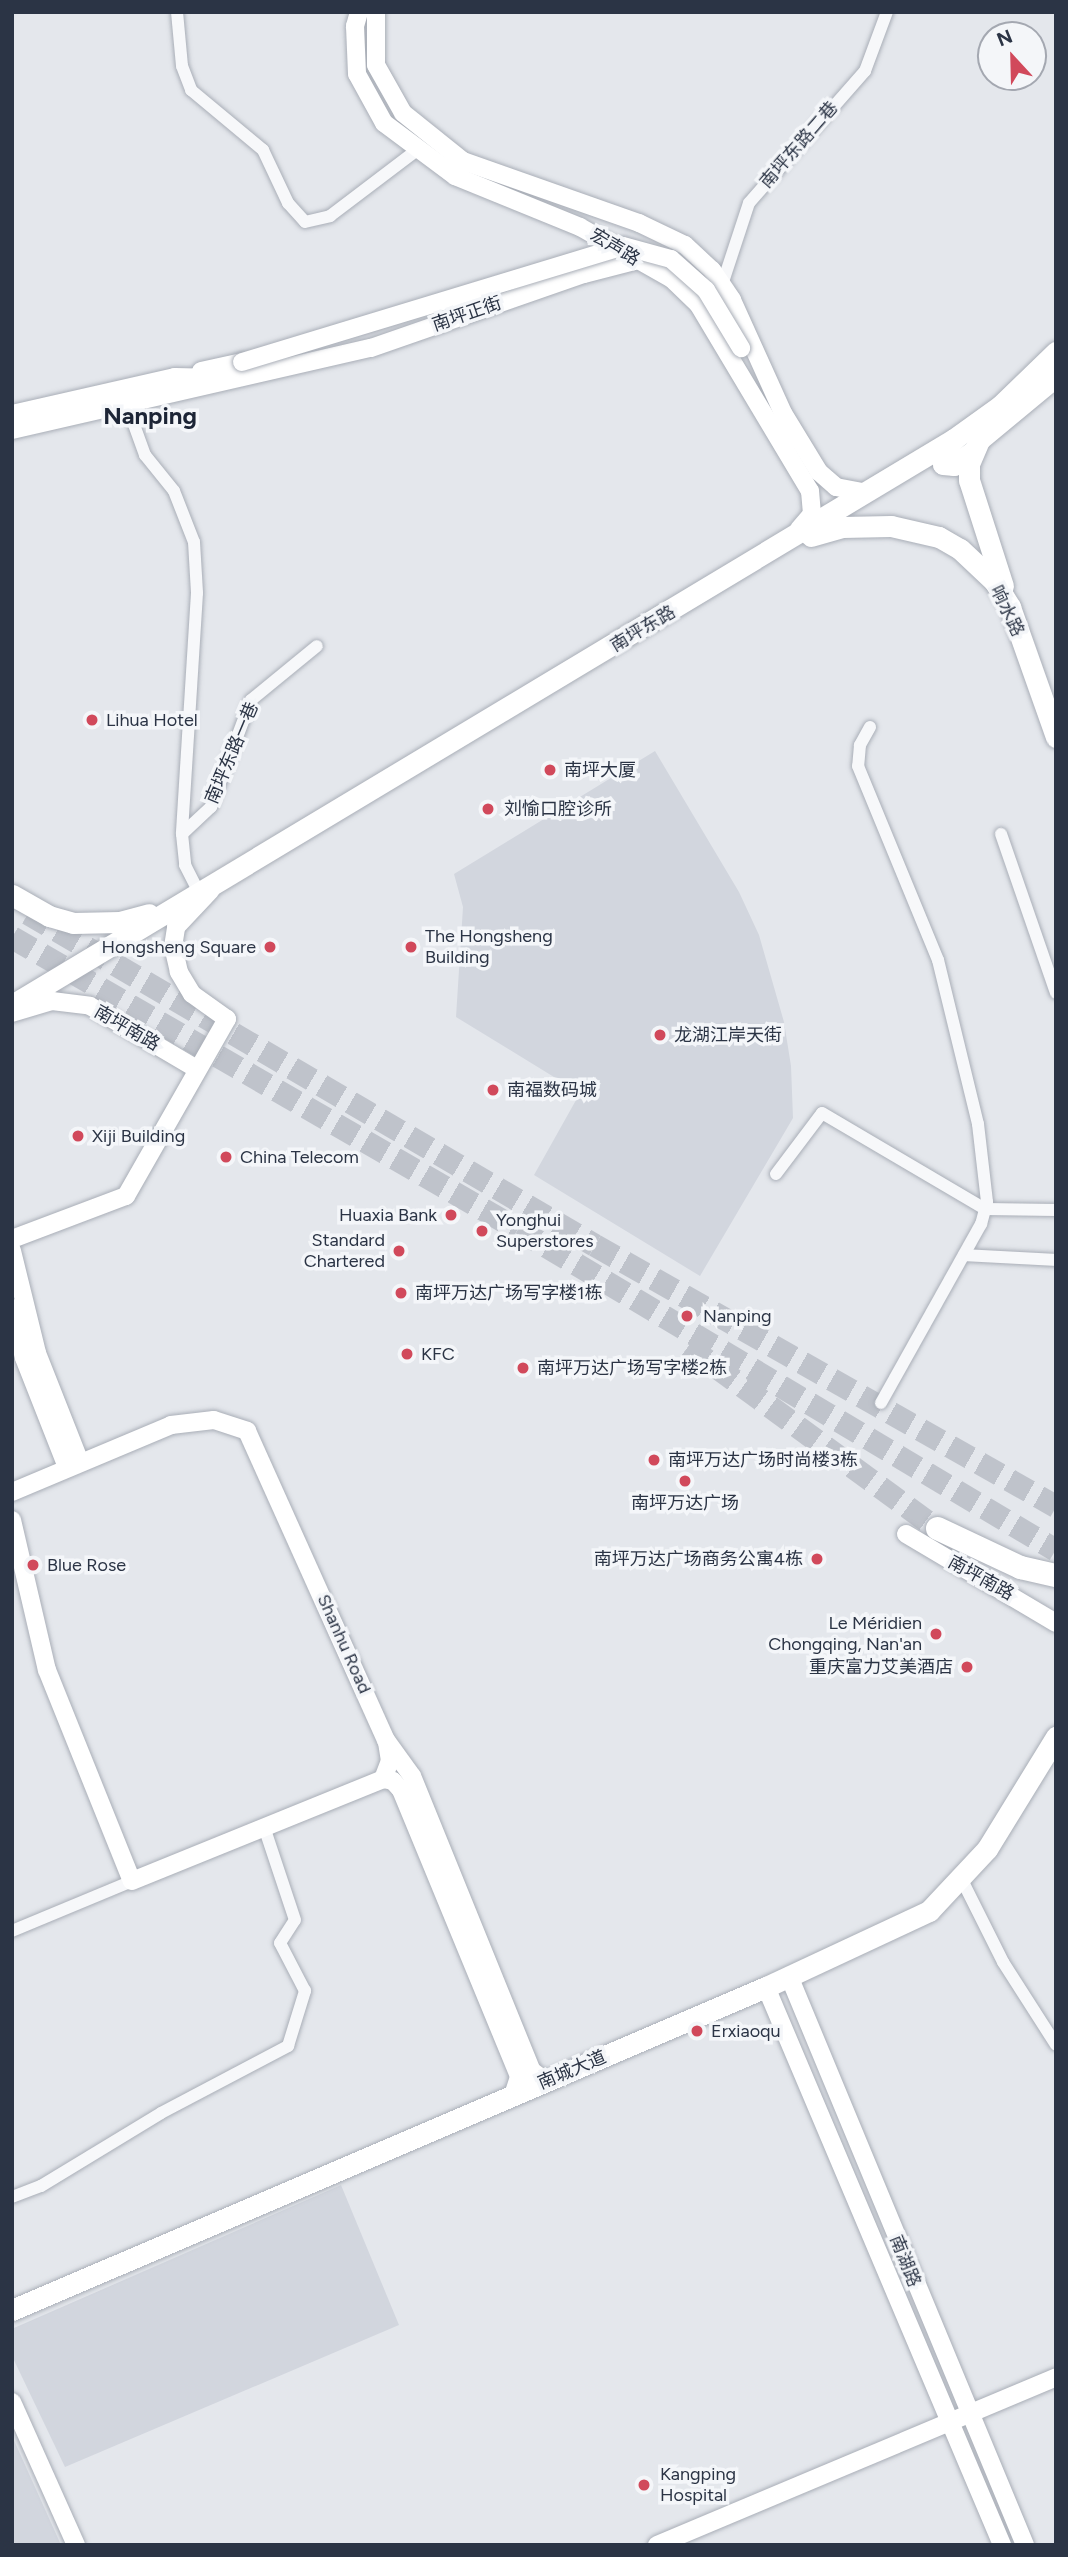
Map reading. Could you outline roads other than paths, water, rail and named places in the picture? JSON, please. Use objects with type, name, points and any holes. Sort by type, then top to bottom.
[{"type":"highway","points":[[937,1528],[1020,1567],[1056,1575]]},
{"type":"main road","name":"南坪东路","points":[[207,889],[954,439],[1000,406],[1056,352]]},
{"type":"main road","points":[[1010,607],[968,480],[973,451],[979,440],[1053,385]]},
{"type":"main road","points":[[954,439],[943,454],[943,464],[954,465],[973,451]]},
{"type":"main road","name":"响水路","points":[[785,543],[868,524],[915,530],[960,549],[994,581],[1010,607],[1050,703],[1056,737]]},
{"type":"main road","points":[[12,895],[50,916],[94,925],[149,914],[207,889]]},
{"type":"main road","points":[[12,1005],[207,889]]},
{"type":"main road","name":"南城大道","points":[[12,2310],[766,1987],[929,1911],[962,1880],[987,1849],[1056,1737]]},
{"type":"street","points":[[177,12],[182,66],[191,90],[263,150],[288,203],[305,222],[330,216],[417,150]]},
{"type":"street","name":"宏声路","points":[[359,12],[355,26],[357,74],[384,123],[455,176],[580,227],[672,279],[698,304],[810,491],[812,514],[785,543]]},
{"type":"street","name":"宏声路","points":[[376,12],[376,65],[403,113],[463,161],[639,223],[685,245],[722,285],[783,413],[826,481],[866,493]]},
{"type":"street","name":"南坪东路二巷","points":[[722,285],[749,203],[865,71],[887,12]]},
{"type":"street","name":"南坪正街","points":[[12,430],[124,398],[244,370],[371,348],[685,245]]},
{"type":"street","points":[[244,370],[623,246],[671,259],[706,290],[783,413]]},
{"type":"street","name":"南坪正街","points":[[12,414],[124,398],[175,377],[244,370]]},
{"type":"street","points":[[73,1464],[37,1353],[13,1249],[126,1196],[227,1019],[192,994],[179,972],[173,947],[176,927],[207,889],[185,864],[182,834],[197,593],[194,542],[174,491],[145,455],[124,398]]},
{"type":"street","name":"南坪东路一巷","points":[[182,834],[211,807],[251,700],[317,646]]},
{"type":"street","points":[[870,727],[860,745],[858,766],[938,960],[978,1124],[985,1209],[964,1255],[881,1403]]},
{"type":"street","points":[[1001,834],[1056,993]]},
{"type":"street","name":"南坪南路","points":[[12,1013],[52,1001],[90,1006],[197,1069]]},
{"type":"street","points":[[776,1174],[822,1114],[985,1209],[1056,1210]]},
{"type":"street","points":[[964,1255],[1056,1260]]},
{"type":"street","points":[[12,1308],[24,1358],[73,1464]]},
{"type":"street","name":"Shanhu Road","points":[[12,1492],[73,1464],[172,1425],[214,1420],[247,1431],[265,1463],[386,1740],[412,1776],[532,2071],[546,2081]]},
{"type":"street","points":[[12,1520],[47,1670],[132,1881]]},
{"type":"street","name":"南坪南路","points":[[906,1534],[1056,1623]]},
{"type":"street","points":[[383,1779],[390,1761],[386,1740]]},
{"type":"street","points":[[12,1931],[383,1779],[393,1781],[401,1790],[519,2077],[513,2095]]},
{"type":"street","points":[[12,2197],[41,2186],[161,2113],[288,2046],[305,1991],[280,1943],[295,1920],[264,1827]]},
{"type":"street","points":[[962,1880],[1003,1962],[1056,2045]]},
{"type":"street","name":"南湖路","points":[[789,1976],[968,2416],[1025,2545]]},
{"type":"street","points":[[766,1987],[1002,2545]]},
{"type":"street","points":[[657,2545],[1056,2377]]},
{"type":"street","points":[[12,2402],[76,2545]]},
{"type":"tunnel","points":[[28,913],[595,1245],[1056,1506]]},
{"type":"tunnel","points":[[12,937],[518,1229],[1056,1550]]},
{"type":"tunnel","points":[[688,1346],[937,1528]]},
{"type":"place","name":"Lihua Hotel","points":[[92,720]]},
{"type":"place","name":"南坪大厦","points":[[550,770]]},
{"type":"place","name":"刘愉口腔诊所","points":[[488,809]]},
{"type":"place","name":"Hongsheng Square","points":[[270,947]]},
{"type":"place","name":"The Hongsheng Building","points":[[411,947]]},
{"type":"place","name":"龙湖江岸天街","points":[[660,1035]]},
{"type":"place","name":"南福数码城","points":[[493,1090]]},
{"type":"place","name":"Xiji Building","points":[[78,1136]]},
{"type":"place","name":"China Telecom","points":[[226,1157]]},
{"type":"place","name":"Huaxia Bank","points":[[451,1215]]},
{"type":"place","name":"Yonghui Superstores","points":[[482,1231]]},
{"type":"place","name":"Standard Chartered","points":[[399,1251]]},
{"type":"place","name":"南坪万达广场写字楼1栋","points":[[401,1293]]},
{"type":"place","name":"Nanping","points":[[687,1316]]},
{"type":"place","name":"KFC","points":[[407,1354]]},
{"type":"place","name":"南坪万达广场写字楼2栋","points":[[523,1368]]},
{"type":"place","name":"南坪万达广场时尚楼3栋","points":[[654,1460]]},
{"type":"place","name":"南坪万达广场","points":[[685,1481]]},
{"type":"place","name":"南坪万达广场商务公寓4栋","points":[[817,1559]]},
{"type":"place","name":"Blue Rose","points":[[33,1565]]},
{"type":"place","name":"Le Méridien Chongqing, Nan'an","points":[[936,1634]]},
{"type":"place","name":"重庆富力艾美酒店","points":[[967,1667]]},
{"type":"place","name":"Erxiaoqu","points":[[697,2031]]},
{"type":"place","name":"Kangping Hospital","points":[[644,2485]]},
{"type":"district","name":"Nanping","points":[[150,416]]}]
